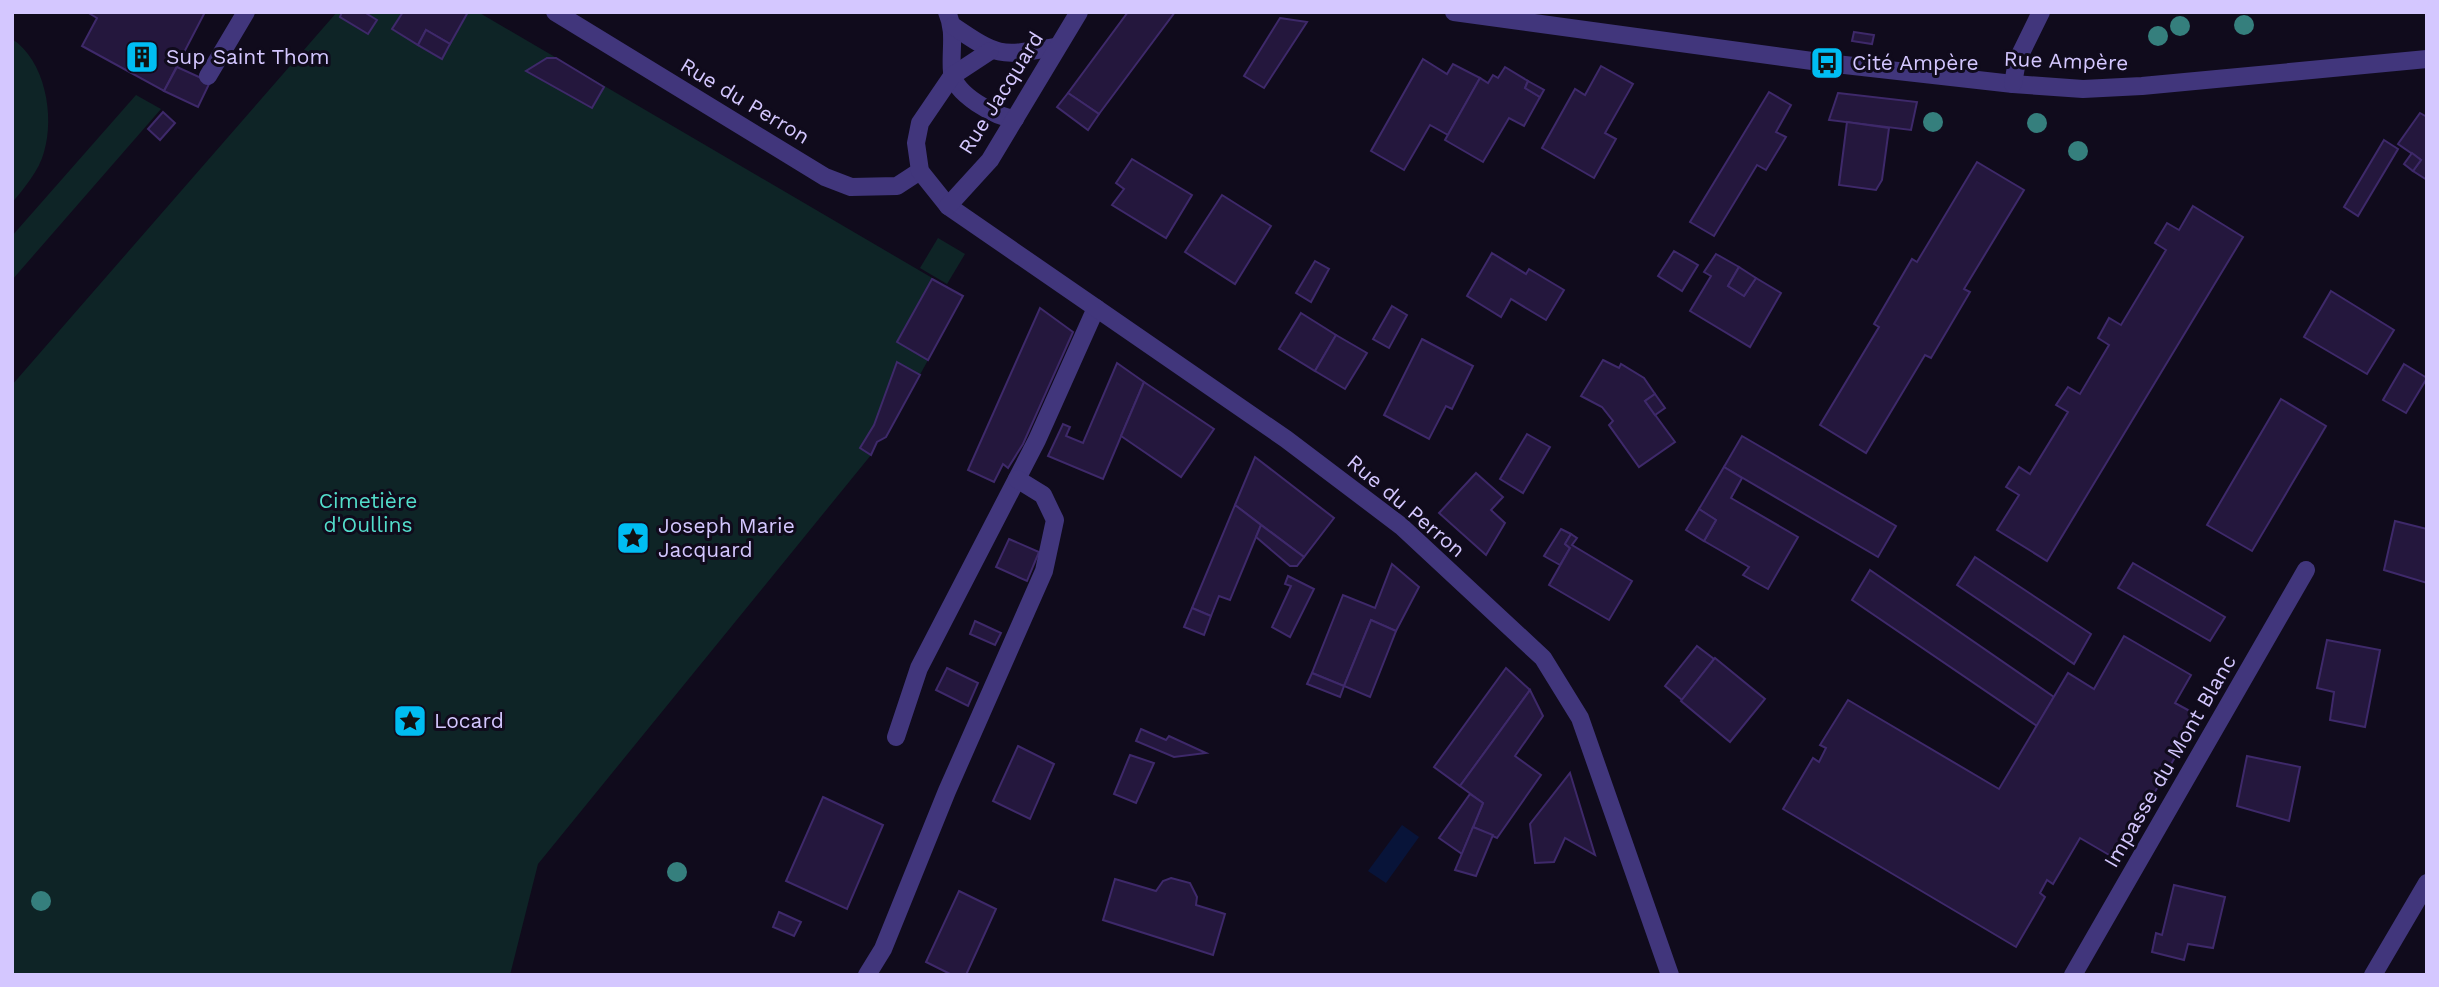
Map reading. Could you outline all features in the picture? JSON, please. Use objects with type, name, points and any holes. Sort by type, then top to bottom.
[{"type":"street","points":[[208,76],[246,12]]},
{"type":"street","name":"Rue du Perron","points":[[555,12],[825,177],[851,187],[897,186],[920,171]]},
{"type":"street","name":"Rue Jacquard","points":[[948,206],[990,160],[1056,47],[1080,12]]},
{"type":"street","name":"Rue Ampère","points":[[1454,12],[1800,60],[2013,84],[2083,89],[2142,86],[2427,59]]},
{"type":"street","points":[[2013,84],[2017,61],[2041,12]]},
{"type":"street","points":[[950,19],[990,51],[1013,54],[1056,47]]},
{"type":"street","points":[[950,19],[952,76],[967,96],[999,117],[1015,119]]},
{"type":"street","name":"Rue Jacquard","points":[[920,171],[916,143],[920,123],[952,76],[990,51]]},
{"type":"street","points":[[920,171],[948,206]]},
{"type":"street","name":"Rue du Perron","points":[[948,206],[1286,439],[1401,526],[1543,658],[1580,718],[1670,975]]},
{"type":"street","points":[[896,737],[919,668],[1017,479],[1097,308]]},
{"type":"street","points":[[867,975],[883,949],[947,791],[1044,571],[1055,520],[1043,495],[1017,479]]},
{"type":"street","name":"Impasse du Mont Blanc","points":[[2073,975],[2306,570]]},
{"type":"street","points":[[2373,975],[2427,883]]},
{"type":"green space","name":"Cimetière d'Oullins","points":[[337,12],[478,12],[963,296],[886,437],[877,442],[871,455],[538,864],[510,975],[12,975],[12,385]]},
{"type":"green space","points":[[12,39],[23,48],[40,74],[48,122],[47,138],[39,166],[12,203]]},
{"type":"green space","points":[[136,95],[161,109],[12,280],[12,236]]},
{"type":"green space","points":[[938,238],[965,254],[947,284],[920,268]]},
{"type":"water","points":[[1402,825],[1419,837],[1386,883],[1368,871]]},
{"type":"building","name":"Sup Saint Thom","points":[[87,12],[205,12],[164,91],[82,46],[97,18]]},
{"type":"building","points":[[342,12],[364,12],[377,20],[368,34],[340,17]]},
{"type":"building","points":[[403,12],[468,12],[450,44],[426,30],[418,45],[392,29]]},
{"type":"building","points":[[1128,12],[1175,12],[1099,114],[1068,93]]},
{"type":"building","points":[[1280,18],[1307,22],[1264,88],[1244,76]]},
{"type":"building","points":[[426,30],[450,44],[442,59],[418,45]]},
{"type":"building","points":[[1854,32],[1874,35],[1872,44],[1852,41]]},
{"type":"building","points":[[547,58],[556,58],[604,87],[592,108],[526,71]]},
{"type":"building","points":[[1423,59],[1447,74],[1453,64],[1480,78],[1448,135],[1430,125],[1404,170],[1371,151]]},
{"type":"building","points":[[1601,66],[1633,84],[1605,133],[1616,139],[1594,178],[1542,148],[1575,89],[1585,95]]},
{"type":"building","points":[[177,67],[210,82],[198,107],[164,91]]},
{"type":"building","points":[[1505,67],[1528,81],[1525,88],[1540,97],[1524,126],[1509,118],[1483,162],[1445,140],[1480,78],[1488,83],[1493,75],[1498,78]]},
{"type":"building","points":[[1528,81],[1544,90],[1540,97],[1525,88]]},
{"type":"building","points":[[1769,92],[1791,105],[1776,132],[1786,137],[1766,170],[1757,165],[1714,236],[1690,222]]},
{"type":"building","points":[[1068,93],[1099,114],[1088,130],[1057,107]]},
{"type":"building","points":[[1838,93],[1917,102],[1911,130],[1829,120]]},
{"type":"building","points":[[163,112],[175,123],[160,140],[148,129]]},
{"type":"building","points":[[2420,113],[2427,117],[2427,180],[2413,171],[2421,160],[2398,144]]},
{"type":"building","points":[[1847,122],[1889,128],[1882,180],[1876,190],[1839,185]]},
{"type":"building","points":[[2384,140],[2398,149],[2358,216],[2344,207]]},
{"type":"building","points":[[2412,153],[2421,160],[2413,171],[2404,164]]},
{"type":"building","points":[[1132,159],[1192,195],[1166,238],[1112,205],[1124,189],[1116,183]]},
{"type":"building","points":[[1977,162],[2024,190],[1964,289],[1970,292],[1931,358],[1925,355],[1866,453],[1820,425],[1879,327],[1874,324],[1912,259],[1917,262]]},
{"type":"building","points":[[1222,195],[1271,226],[1235,284],[1185,252]]},
{"type":"building","points":[[2193,206],[2243,237],[2047,561],[1997,530],[2019,495],[2006,487],[2019,467],[2030,474],[2068,412],[2056,405],[2068,387],[2080,394],[2109,345],[2098,338],[2109,318],[2121,325],[2166,250],[2155,243],[2167,223],[2179,230]]},
{"type":"building","points":[[1674,251],[1698,265],[1682,291],[1658,276]]},
{"type":"building","points":[[1492,253],[1526,274],[1529,269],[1564,290],[1546,320],[1511,299],[1501,317],[1467,296]]},
{"type":"building","points":[[1716,254],[1739,267],[1728,286],[1744,296],[1756,278],[1781,293],[1750,347],[1690,311],[1711,276],[1704,272]]},
{"type":"building","points":[[1315,261],[1329,269],[1311,302],[1296,293]]},
{"type":"building","points":[[1739,267],[1756,278],[1744,296],[1728,286]]},
{"type":"building","points":[[932,279],[963,296],[928,360],[897,342]]},
{"type":"building","points":[[2331,291],[2394,330],[2367,374],[2304,337]]},
{"type":"building","points":[[1392,306],[1407,315],[1389,348],[1373,339]]},
{"type":"building","points":[[1040,308],[1073,332],[1023,444],[1008,468],[1003,464],[994,482],[968,470]]},
{"type":"building","points":[[1301,313],[1336,335],[1315,371],[1279,349]]},
{"type":"building","points":[[1336,335],[1367,353],[1345,389],[1315,371]]},
{"type":"building","points":[[1422,339],[1473,366],[1452,409],[1446,406],[1429,439],[1384,415]]},
{"type":"building","points":[[1603,360],[1619,368],[1621,364],[1644,378],[1655,394],[1645,401],[1675,442],[1639,467],[1609,425],[1613,421],[1602,407],[1581,396]]},
{"type":"building","points":[[897,362],[920,375],[886,437],[877,442],[871,455],[860,448],[874,425]]},
{"type":"building","points":[[1117,363],[1144,382],[1103,479],[1048,456],[1063,424],[1070,427],[1066,436],[1083,443]]},
{"type":"building","points":[[2404,364],[2427,378],[2406,413],[2383,400]]},
{"type":"building","points":[[1144,382],[1214,429],[1181,477],[1121,436]]},
{"type":"building","points":[[1655,394],[1665,408],[1655,415],[1645,401]]},
{"type":"building","points":[[2281,399],[2326,426],[2252,551],[2207,525]]},
{"type":"building","points":[[1527,434],[1550,447],[1523,493],[1500,479]]},
{"type":"building","points":[[1742,436],[1896,526],[1878,557],[1724,467]]},
{"type":"building","points":[[1255,457],[1334,518],[1304,557],[1235,505]]},
{"type":"building","points":[[1724,467],[1742,478],[1731,498],[1798,537],[1768,589],[1743,575],[1749,567],[1704,541],[1716,520],[1699,509]]},
{"type":"building","points":[[1476,473],[1503,497],[1491,510],[1505,523],[1486,555],[1439,513]]},
{"type":"building","points":[[1235,505],[1261,525],[1230,600],[1219,596],[1211,616],[1192,608]]},
{"type":"building","points":[[1699,509],[1716,520],[1704,541],[1686,530]]},
{"type":"building","points":[[2395,521],[2427,529],[2427,583],[2384,570]]},
{"type":"building","points":[[1261,525],[1304,557],[1297,566],[1290,566],[1256,537]]},
{"type":"building","points":[[1561,529],[1571,534],[1565,544],[1570,548],[1560,565],[1544,556]]},
{"type":"building","points":[[1571,534],[1577,538],[1572,545],[1632,581],[1609,620],[1549,585],[1570,548],[1565,544]]},
{"type":"building","points":[[1009,539],[1039,552],[1027,581],[996,567]]},
{"type":"building","points":[[1975,557],[2091,634],[2074,664],[1957,585]]},
{"type":"building","points":[[2133,563],[2225,617],[2210,641],[2118,588]]},
{"type":"building","points":[[1392,564],[1419,587],[1396,631],[1371,620],[1344,686],[1312,673],[1343,595],[1375,608]]},
{"type":"building","points":[[1870,570],[2054,697],[2037,726],[1852,600]]},
{"type":"building","points":[[1288,576],[1314,589],[1290,637],[1272,627],[1291,586],[1285,584]]},
{"type":"building","points":[[1192,608],[1211,616],[1204,635],[1184,627]]},
{"type":"building","points":[[1371,620],[1396,631],[1370,697],[1344,686]]},
{"type":"building","points":[[975,621],[1001,633],[995,645],[970,634]]},
{"type":"building","points":[[2124,636],[2191,675],[2175,703],[2199,716],[2116,859],[2080,838],[2053,884],[2047,880],[2040,893],[2045,897],[2016,947],[1783,809],[1813,758],[1819,762],[1826,748],[1820,745],[1848,700],[1999,789],[2068,673],[2094,689]]},
{"type":"building","points":[[2327,640],[2380,650],[2365,727],[2330,720],[2334,692],[2317,688]]},
{"type":"building","points":[[1697,646],[1714,659],[1682,700],[1665,686]]},
{"type":"building","points":[[1715,658],[1765,699],[1730,742],[1681,701]]},
{"type":"building","points":[[947,668],[978,683],[968,706],[936,690]]},
{"type":"building","points":[[1506,668],[1530,690],[1460,786],[1434,767]]},
{"type":"building","points":[[1312,673],[1344,686],[1340,697],[1307,684]]},
{"type":"building","points":[[1530,690],[1543,716],[1515,756],[1541,775],[1497,838],[1473,827],[1483,803],[1460,786]]},
{"type":"building","points":[[1141,729],[1166,740],[1169,736],[1206,753],[1174,757],[1136,741]]},
{"type":"building","points":[[1018,746],[1054,764],[1030,819],[993,801]]},
{"type":"building","points":[[1130,755],[1154,763],[1136,803],[1114,794]]},
{"type":"building","points":[[2247,756],[2300,767],[2289,821],[2237,806]]},
{"type":"building","points":[[1570,773],[1595,855],[1565,838],[1554,862],[1535,863],[1530,824]]},
{"type":"building","points":[[1470,794],[1483,803],[1462,854],[1439,838]]},
{"type":"building","points":[[823,797],[883,825],[847,909],[786,881]]},
{"type":"building","points":[[1473,827],[1493,835],[1476,876],[1455,870]]},
{"type":"building","points":[[1171,878],[1190,883],[1197,897],[1196,905],[1225,914],[1213,955],[1103,920],[1115,879],[1156,891],[1163,881]]},
{"type":"building","points":[[2174,885],[2225,897],[2213,948],[2188,944],[2184,960],[2152,952],[2156,933],[2162,935]]},
{"type":"building","points":[[959,891],[996,909],[966,975],[952,975],[926,962]]},
{"type":"building","points":[[779,912],[801,922],[794,936],[773,927]]},
{"type":"place","name":"Sup Saint Thom","points":[[142,57]]},
{"type":"place","name":"Cité Ampère","points":[[1827,63]]},
{"type":"place","name":"Joseph Marie Jacquard","points":[[633,538]]},
{"type":"place","name":"Locard","points":[[410,721]]}]
